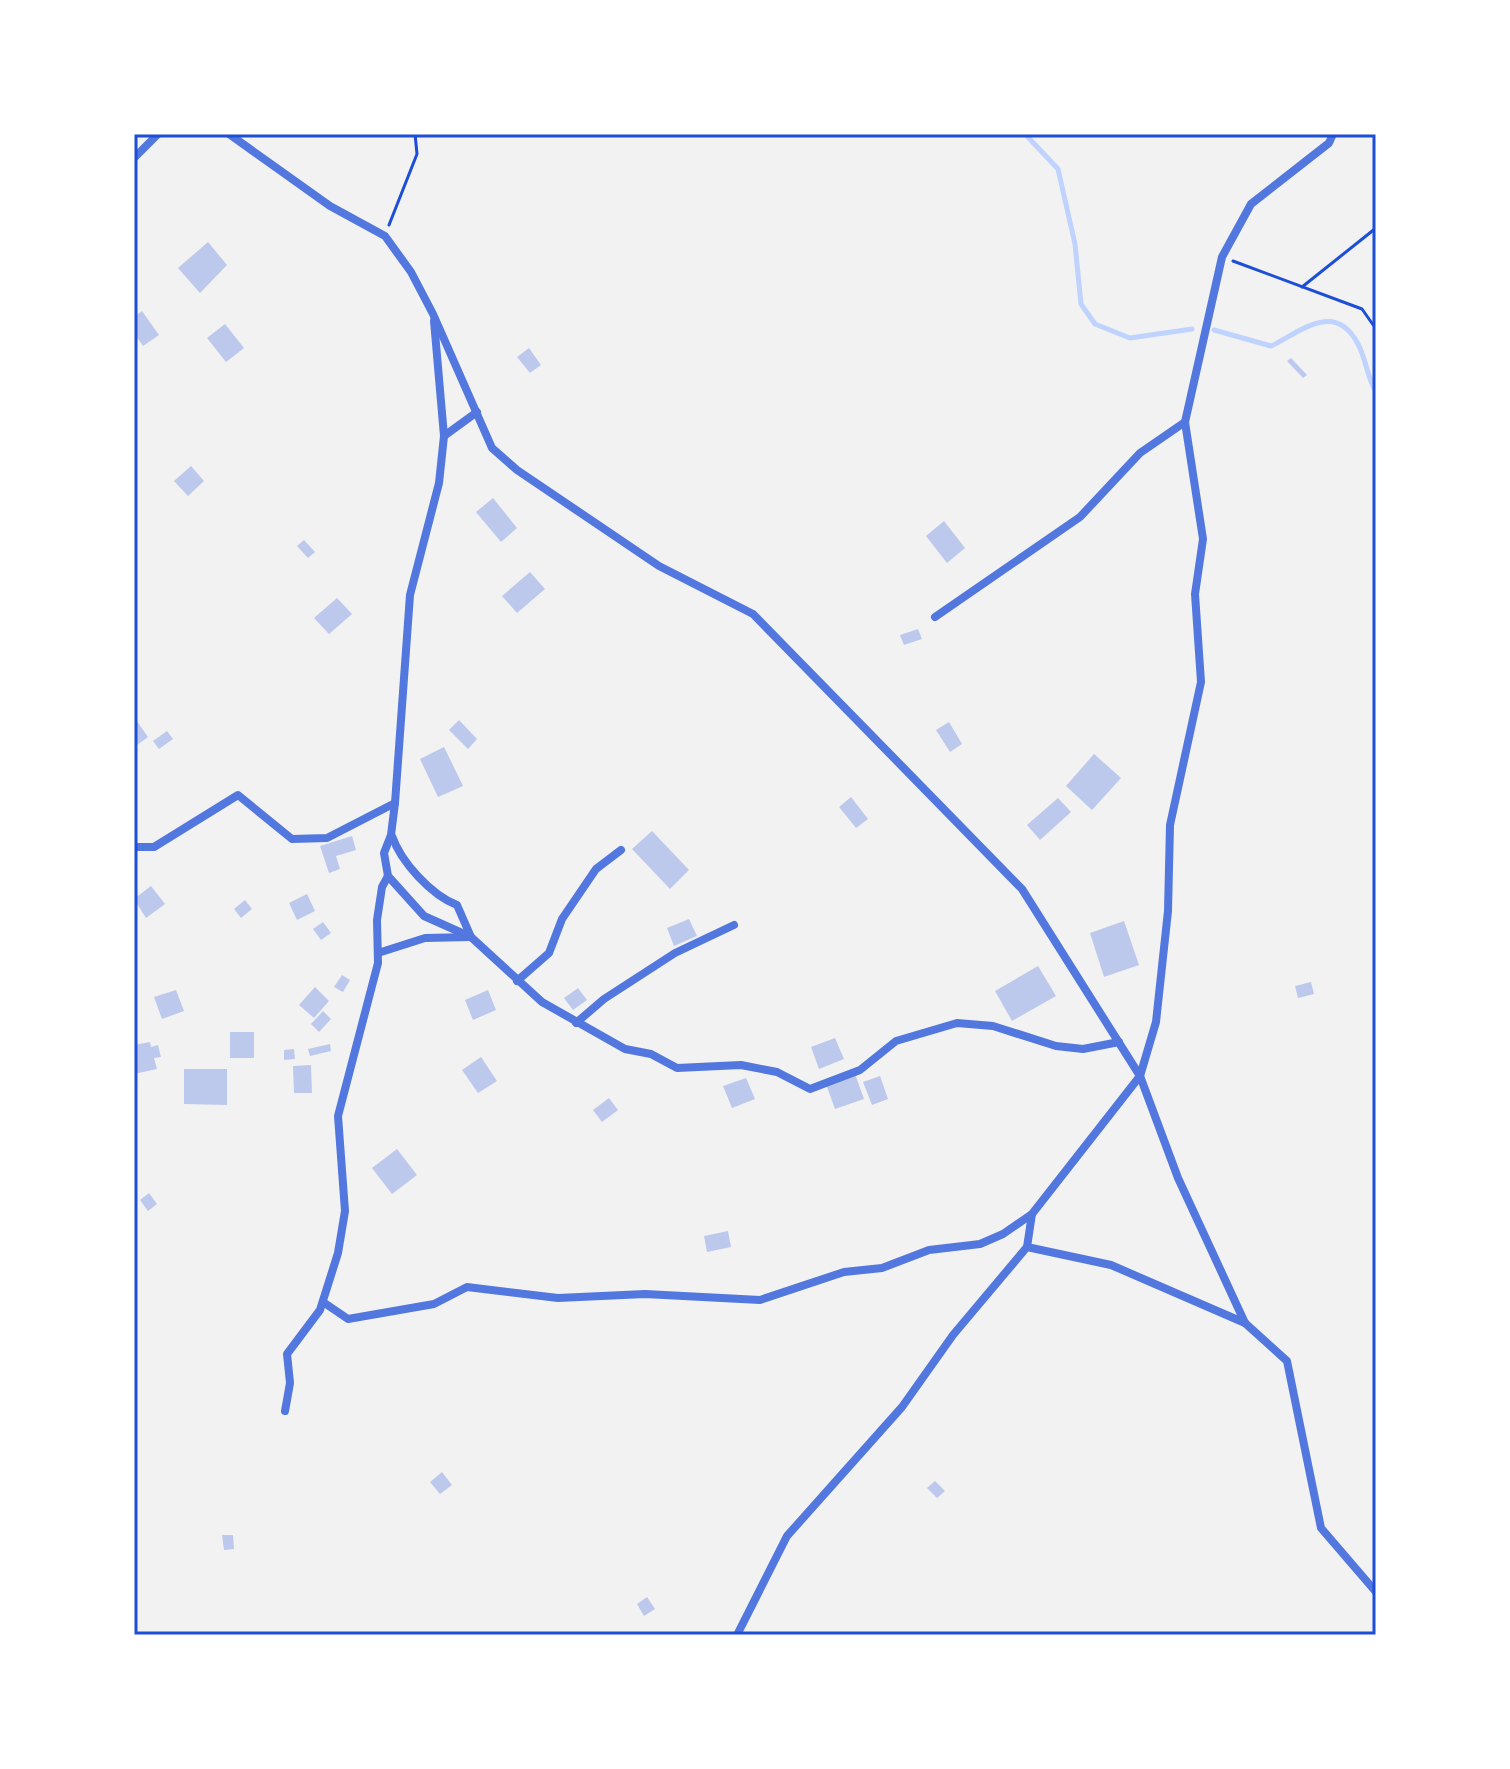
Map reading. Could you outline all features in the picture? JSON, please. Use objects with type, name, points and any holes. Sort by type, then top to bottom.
[{"type":"street","points":[[134,158],[158,134]]},
{"type":"street","points":[[229,134],[330,206],[385,236],[411,272],[433,314],[492,448],[517,470],[659,566],[753,614],[1022,889],[1140,1076],[1178,1178],[1245,1323]]},
{"type":"street","points":[[323,1302],[348,1319],[434,1304],[467,1287],[558,1298],[645,1294],[760,1300],[844,1272],[882,1268],[929,1250],[980,1244],[1003,1234],[1032,1214],[1140,1076],[1156,1022],[1168,911],[1170,825],[1201,682],[1195,594],[1203,539],[1185,422],[1222,257],[1251,204],[1329,143],[1333,134]]},
{"type":"street","points":[[433,314],[444,436],[439,483],[410,595],[395,803],[391,835],[384,853],[388,876],[424,916],[471,937],[517,981],[576,1023],[625,1049],[651,1054],[677,1068],[741,1065],[777,1072],[810,1089],[860,1070],[896,1041],[957,1023],[993,1026],[1070,1048],[1083,1049],[1119,1042]]},
{"type":"street","points":[[444,436],[477,412]]},
{"type":"street","points":[[935,617],[1080,517],[1140,453],[1185,422]]},
{"type":"street","points":[[134,847],[154,847],[238,795],[292,839],[327,838],[395,803]]},
{"type":"street","points":[[391,835],[398,852],[444,900],[457,905],[471,937]]},
{"type":"street","points":[[517,981],[549,953],[562,919],[596,869],[621,850]]},
{"type":"street","points":[[285,1411],[290,1383],[287,1354],[323,1302],[338,1253],[345,1211],[338,1116],[355,1058],[378,953],[377,920],[382,887],[388,876]]},
{"type":"street","points":[[576,1023],[604,999],[675,953],[734,925]]},
{"type":"street","points":[[378,953],[425,938],[471,937]]},
{"type":"street","points":[[737,1635],[787,1536],[902,1407],[953,1335],[1027,1247],[1032,1214]]},
{"type":"street","points":[[1027,1247],[1111,1265],[1245,1323],[1287,1361],[1321,1528],[1376,1592]]},
{"type":"path","points":[[385,236],[417,154],[415,134]]},
{"type":"path","points":[[1302,287],[1376,228]]},
{"type":"path","points":[[1222,257],[1362,309],[1376,329]]},
{"type":"building","points":[[208,242],[227,265],[200,293],[178,268]]},
{"type":"building","points":[[142,311],[159,335],[143,346],[134,333],[134,317]]},
{"type":"building","points":[[225,324],[244,348],[226,362],[207,338]]},
{"type":"building","points":[[529,348],[541,365],[530,373],[517,357]]},
{"type":"building","points":[[1291,358],[1307,375],[1303,378],[1287,361]]},
{"type":"building","points":[[191,466],[204,481],[188,496],[174,481]]},
{"type":"building","points":[[493,498],[517,528],[501,542],[476,512]]},
{"type":"building","points":[[944,521],[965,548],[947,563],[926,536]]},
{"type":"building","points":[[304,540],[315,552],[308,558],[297,546]]},
{"type":"building","points":[[530,572],[545,589],[517,613],[502,596]]},
{"type":"building","points":[[337,598],[352,614],[329,634],[314,618]]},
{"type":"building","points":[[918,629],[922,639],[904,645],[900,635]]},
{"type":"building","points":[[134,717],[148,737],[137,745],[134,741]]},
{"type":"building","points":[[459,720],[477,739],[468,749],[449,730]]},
{"type":"building","points":[[949,722],[962,744],[950,752],[936,730]]},
{"type":"building","points":[[167,731],[173,739],[159,749],[153,741]]},
{"type":"building","points":[[444,747],[463,786],[438,797],[420,759]]},
{"type":"building","points":[[1094,754],[1121,778],[1092,810],[1066,786]]},
{"type":"building","points":[[851,797],[868,819],[856,828],[839,807]]},
{"type":"building","points":[[1058,798],[1071,812],[1040,840],[1027,825]]},
{"type":"building","points":[[652,831],[689,870],[670,889],[632,849]]},
{"type":"building","points":[[352,836],[356,850],[336,856],[340,869],[329,873],[320,846]]},
{"type":"building","points":[[151,886],[165,904],[146,918],[134,899]]},
{"type":"building","points":[[307,894],[315,911],[297,920],[289,903]]},
{"type":"building","points":[[245,900],[252,909],[241,918],[234,909]]},
{"type":"building","points":[[689,919],[697,936],[674,946],[667,928]]},
{"type":"building","points":[[1124,921],[1139,965],[1104,977],[1090,933]]},
{"type":"building","points":[[323,922],[331,933],[321,940],[313,929]]},
{"type":"building","points":[[1038,966],[1056,996],[1012,1021],[995,991]]},
{"type":"building","points":[[342,975],[350,980],[343,992],[334,987]]},
{"type":"building","points":[[1311,982],[1314,994],[1298,998],[1295,986]]},
{"type":"building","points":[[315,987],[329,1001],[314,1018],[299,1005]]},
{"type":"building","points":[[578,988],[587,1000],[573,1010],[564,998]]},
{"type":"building","points":[[176,990],[184,1011],[162,1019],[154,997]]},
{"type":"building","points":[[488,990],[496,1010],[473,1020],[465,1000]]},
{"type":"building","points":[[323,1011],[331,1019],[319,1032],[311,1024]]},
{"type":"building","points":[[230,1032],[254,1032],[254,1058],[230,1058]]},
{"type":"building","points":[[835,1038],[844,1059],[819,1069],[811,1047]]},
{"type":"building","points":[[150,1042],[151,1047],[158,1045],[161,1057],[154,1058],[157,1069],[134,1074],[134,1045]]},
{"type":"building","points":[[330,1044],[331,1051],[310,1056],[308,1049]]},
{"type":"building","points":[[294,1049],[295,1059],[284,1060],[284,1050]]},
{"type":"building","points":[[481,1057],[497,1081],[478,1093],[462,1070]]},
{"type":"building","points":[[311,1065],[312,1093],[294,1093],[293,1066]]},
{"type":"building","points":[[184,1069],[227,1069],[227,1105],[184,1104]]},
{"type":"building","points":[[855,1074],[864,1099],[835,1109],[826,1084]]},
{"type":"building","points":[[880,1076],[888,1099],[872,1105],[863,1082]]},
{"type":"building","points":[[746,1078],[755,1099],[732,1108],[723,1086]]},
{"type":"building","points":[[609,1098],[618,1110],[602,1122],[593,1110]]},
{"type":"building","points":[[397,1149],[417,1175],[392,1194],[372,1168]]},
{"type":"building","points":[[149,1193],[157,1204],[148,1211],[140,1200]]},
{"type":"building","points":[[728,1231],[731,1247],[707,1252],[704,1236]]},
{"type":"building","points":[[442,1472],[452,1485],[440,1494],[430,1482]]},
{"type":"building","points":[[935,1481],[945,1491],[937,1498],[927,1488]]},
{"type":"building","points":[[222,1535],[233,1535],[234,1549],[224,1550]]},
{"type":"building","points":[[647,1597],[655,1609],[644,1616],[637,1604]]},
{"type":"waterway","points":[[1025,134],[1058,169],[1075,244],[1081,304],[1095,324],[1130,338],[1192,329]]},
{"type":"waterway","points":[[1214,330],[1271,346],[1317,323],[1339,324],[1349,331],[1358,344],[1376,392]]}]
